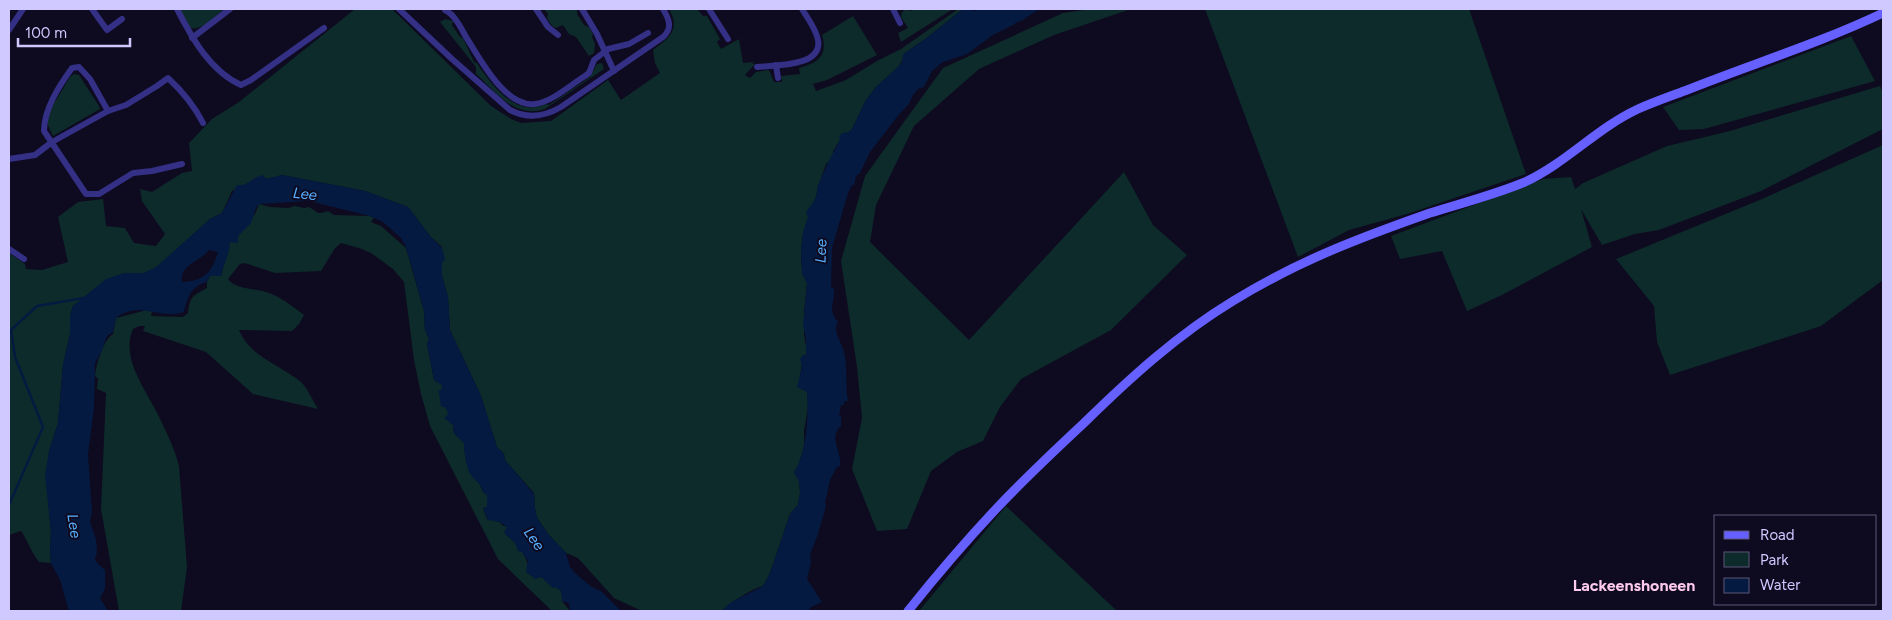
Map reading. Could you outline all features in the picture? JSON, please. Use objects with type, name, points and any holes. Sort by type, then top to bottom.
[{"type":"main road","points":[[908,611],[997,507],[1043,462],[1156,356],[1185,333],[1231,302],[1306,260],[1348,242],[1499,192],[1528,180],[1550,168],[1605,129],[1637,110],[1836,34],[1883,13]]},
{"type":"street","points":[[9,30],[23,9]]},
{"type":"street","points":[[92,9],[107,30],[122,18]]},
{"type":"street","points":[[177,9],[192,38],[214,67],[228,79],[241,85],[251,80],[324,28]]},
{"type":"street","points":[[192,38],[230,9]]},
{"type":"street","points":[[400,9],[503,104],[517,114],[535,116],[553,112],[668,32],[670,27],[668,17],[663,9]]},
{"type":"street","points":[[536,9],[548,27],[558,35]]},
{"type":"street","points":[[582,9],[597,34],[614,71]]},
{"type":"street","points":[[709,9],[728,39]]},
{"type":"street","points":[[757,67],[806,61],[815,55],[819,46],[818,39],[802,9]]},
{"type":"street","points":[[445,10],[453,17],[496,82],[513,97],[524,103],[539,103],[573,84],[589,73],[594,60],[604,52],[615,46],[629,44],[648,32]]},
{"type":"street","points":[[895,10],[900,23]]},
{"type":"street","points":[[776,65],[778,78]]},
{"type":"street","points":[[108,111],[90,79],[79,67],[72,68],[63,80],[44,119],[44,131],[86,194],[99,194],[133,173],[182,164]]},
{"type":"street","points":[[9,159],[35,155],[52,142],[108,111],[126,104],[168,78],[182,91],[197,111],[203,123]]},
{"type":"street","points":[[9,249],[24,259]]},
{"type":"green space","points":[[179,9],[224,9],[208,22],[199,27],[190,28]]},
{"type":"green space","points":[[355,9],[392,9],[491,106],[521,123],[551,121],[608,80],[621,100],[660,73],[655,63],[653,50],[668,37],[673,28],[674,23],[669,9],[697,9],[703,16],[707,16],[720,39],[717,42],[721,49],[739,39],[743,63],[754,62],[752,64],[755,64],[745,75],[750,78],[756,72],[769,70],[774,82],[782,82],[781,76],[800,74],[799,68],[811,64],[820,58],[824,48],[822,35],[853,16],[877,55],[827,80],[813,84],[816,91],[846,80],[901,49],[958,9],[963,9],[909,50],[898,67],[876,87],[866,100],[852,129],[840,140],[833,151],[833,157],[826,164],[820,181],[802,239],[801,253],[801,264],[807,283],[804,335],[807,351],[802,363],[800,376],[807,392],[808,407],[804,431],[804,446],[799,464],[794,472],[799,481],[800,492],[798,505],[790,514],[770,573],[763,586],[741,597],[722,611],[642,611],[614,598],[578,558],[566,553],[549,535],[537,518],[534,493],[505,460],[504,454],[497,447],[481,396],[450,330],[448,297],[442,276],[442,247],[430,236],[408,207],[365,191],[282,175],[267,179],[256,177],[251,182],[232,191],[222,213],[210,219],[156,268],[144,273],[124,273],[90,293],[73,306],[70,315],[70,334],[63,365],[58,423],[49,451],[48,500],[51,563],[39,562],[21,531],[9,535],[9,253],[25,264],[26,269],[42,270],[68,262],[58,217],[78,202],[103,199],[106,226],[125,228],[134,243],[156,246],[165,234],[142,201],[140,189],[152,192],[182,173],[192,171],[189,143],[212,119],[239,102]]},
{"type":"green space","points":[[544,9],[577,9],[577,14],[584,25],[589,27],[593,34],[594,53],[589,56],[576,37],[569,34],[563,25],[556,28],[552,26]]},
{"type":"green space","points":[[906,9],[911,11],[913,9],[953,9],[901,42],[898,33],[908,28],[901,17],[902,12]]},
{"type":"green space","points":[[1091,9],[1131,9],[1054,35],[979,69],[914,126],[876,205],[870,242],[969,340],[1124,172],[1153,225],[1187,255],[1111,330],[1021,379],[1000,407],[983,441],[957,452],[931,471],[907,529],[877,531],[852,469],[862,418],[857,367],[841,261],[865,176],[943,68],[1063,13]]},
{"type":"green space","points":[[1205,9],[1469,9],[1526,174],[1407,214],[1349,230],[1298,257]]},
{"type":"green space","points":[[445,19],[453,21],[452,25],[460,37],[463,38],[474,62],[477,63],[498,90],[515,103],[525,107],[549,105],[590,77],[597,64],[602,63],[604,69],[545,109],[524,110],[515,107],[498,96],[476,74],[476,67],[440,22]]},
{"type":"green space","points":[[1851,36],[1875,81],[1704,129],[1679,130],[1663,107]]},
{"type":"green space","points":[[74,74],[79,75],[100,109],[53,136],[46,121],[50,110],[70,77]]},
{"type":"green space","points":[[1880,86],[1883,93],[1883,129],[1761,191],[1659,230],[1635,234],[1602,245],[1581,209],[1592,247],[1502,295],[1467,311],[1442,251],[1400,259],[1391,236],[1543,179],[1571,177],[1575,189],[1583,183],[1667,146],[1730,131]]},
{"type":"green space","points":[[1883,145],[1883,280],[1821,326],[1670,375],[1657,342],[1654,306],[1616,259],[1762,199]]},
{"type":"green space","points":[[259,204],[270,207],[309,207],[318,213],[328,211],[334,215],[370,216],[374,218],[371,222],[381,226],[406,248],[424,311],[425,330],[429,339],[427,344],[434,380],[443,385],[440,398],[448,412],[448,420],[454,426],[455,433],[464,443],[467,464],[483,492],[487,495],[487,507],[483,508],[487,519],[500,522],[507,527],[505,534],[520,549],[526,558],[528,567],[537,578],[541,577],[562,591],[562,601],[570,611],[552,611],[498,559],[430,426],[414,360],[404,282],[393,269],[371,253],[341,243],[335,248],[321,271],[275,273],[245,263],[240,264],[228,279],[231,283],[240,287],[276,296],[304,315],[292,331],[239,330],[244,339],[258,354],[301,382],[318,409],[253,394],[206,352],[143,331],[145,326],[133,329],[130,339],[130,350],[135,371],[168,437],[179,466],[187,567],[181,611],[119,611],[101,509],[106,393],[97,389],[98,379],[95,376],[101,353],[109,337],[113,334],[116,318],[147,310],[152,311],[151,316],[183,317],[188,313],[191,300],[195,295],[207,288],[210,276],[221,276],[230,242],[238,236],[255,214]]},
{"type":"green space","points":[[1006,506],[1117,611],[919,611]]},
{"type":"water","name":"Lee","points":[[963,9],[971,9],[973,11],[983,9],[1039,9],[1023,20],[993,35],[967,54],[943,62],[932,71],[924,87],[918,89],[913,95],[908,105],[870,152],[860,173],[856,176],[854,185],[852,185],[848,193],[832,248],[831,287],[834,289],[832,309],[838,322],[836,330],[845,358],[848,401],[844,401],[844,405],[841,405],[839,415],[841,416],[841,426],[837,430],[835,440],[840,466],[836,468],[830,482],[825,501],[826,506],[810,555],[811,563],[807,579],[822,602],[811,607],[808,611],[722,611],[730,603],[763,586],[770,573],[790,514],[798,505],[799,481],[794,472],[804,445],[808,411],[807,392],[797,387],[802,367],[800,359],[803,355],[806,356],[806,340],[803,325],[807,283],[802,274],[801,253],[803,232],[808,217],[806,212],[816,197],[818,185],[840,140],[839,137],[842,133],[849,132],[852,129],[866,100],[876,87],[898,67],[902,62],[903,54]]},
{"type":"water","name":"Lee","points":[[262,175],[267,179],[282,175],[365,191],[408,207],[430,236],[442,248],[445,259],[442,263],[442,276],[448,297],[450,330],[481,396],[497,447],[504,454],[505,460],[534,494],[537,518],[549,535],[566,553],[570,567],[592,587],[601,591],[621,611],[570,611],[569,603],[562,601],[561,591],[555,587],[553,588],[541,577],[535,579],[526,572],[528,561],[522,552],[518,551],[515,543],[504,533],[507,527],[500,522],[488,520],[483,508],[487,507],[487,495],[469,472],[464,443],[455,433],[454,426],[444,418],[448,412],[441,405],[438,391],[441,390],[442,385],[434,380],[427,344],[429,339],[425,330],[424,311],[406,247],[401,238],[383,222],[370,216],[309,201],[259,204],[251,223],[238,236],[238,243],[230,242],[221,276],[210,276],[207,282],[197,286],[188,297],[184,312],[166,314],[141,310],[124,313],[116,318],[113,332],[107,336],[95,363],[94,408],[88,454],[92,512],[90,522],[96,539],[97,552],[95,559],[105,570],[105,589],[100,598],[108,611],[69,611],[60,580],[51,563],[51,532],[45,475],[49,451],[58,423],[63,365],[70,334],[70,315],[73,306],[106,279],[124,273],[144,273],[156,267],[210,219],[222,213],[237,185],[244,184]],"holes":[[[209,250],[218,252],[213,265],[206,274],[196,280],[182,282],[182,276],[187,267]]]},
{"type":"waterway","points":[[9,505],[43,427],[15,357],[11,330],[37,306],[84,298]]},
{"type":"district","name":"Lackeenshoneen","points":[[1634,585]]}]
